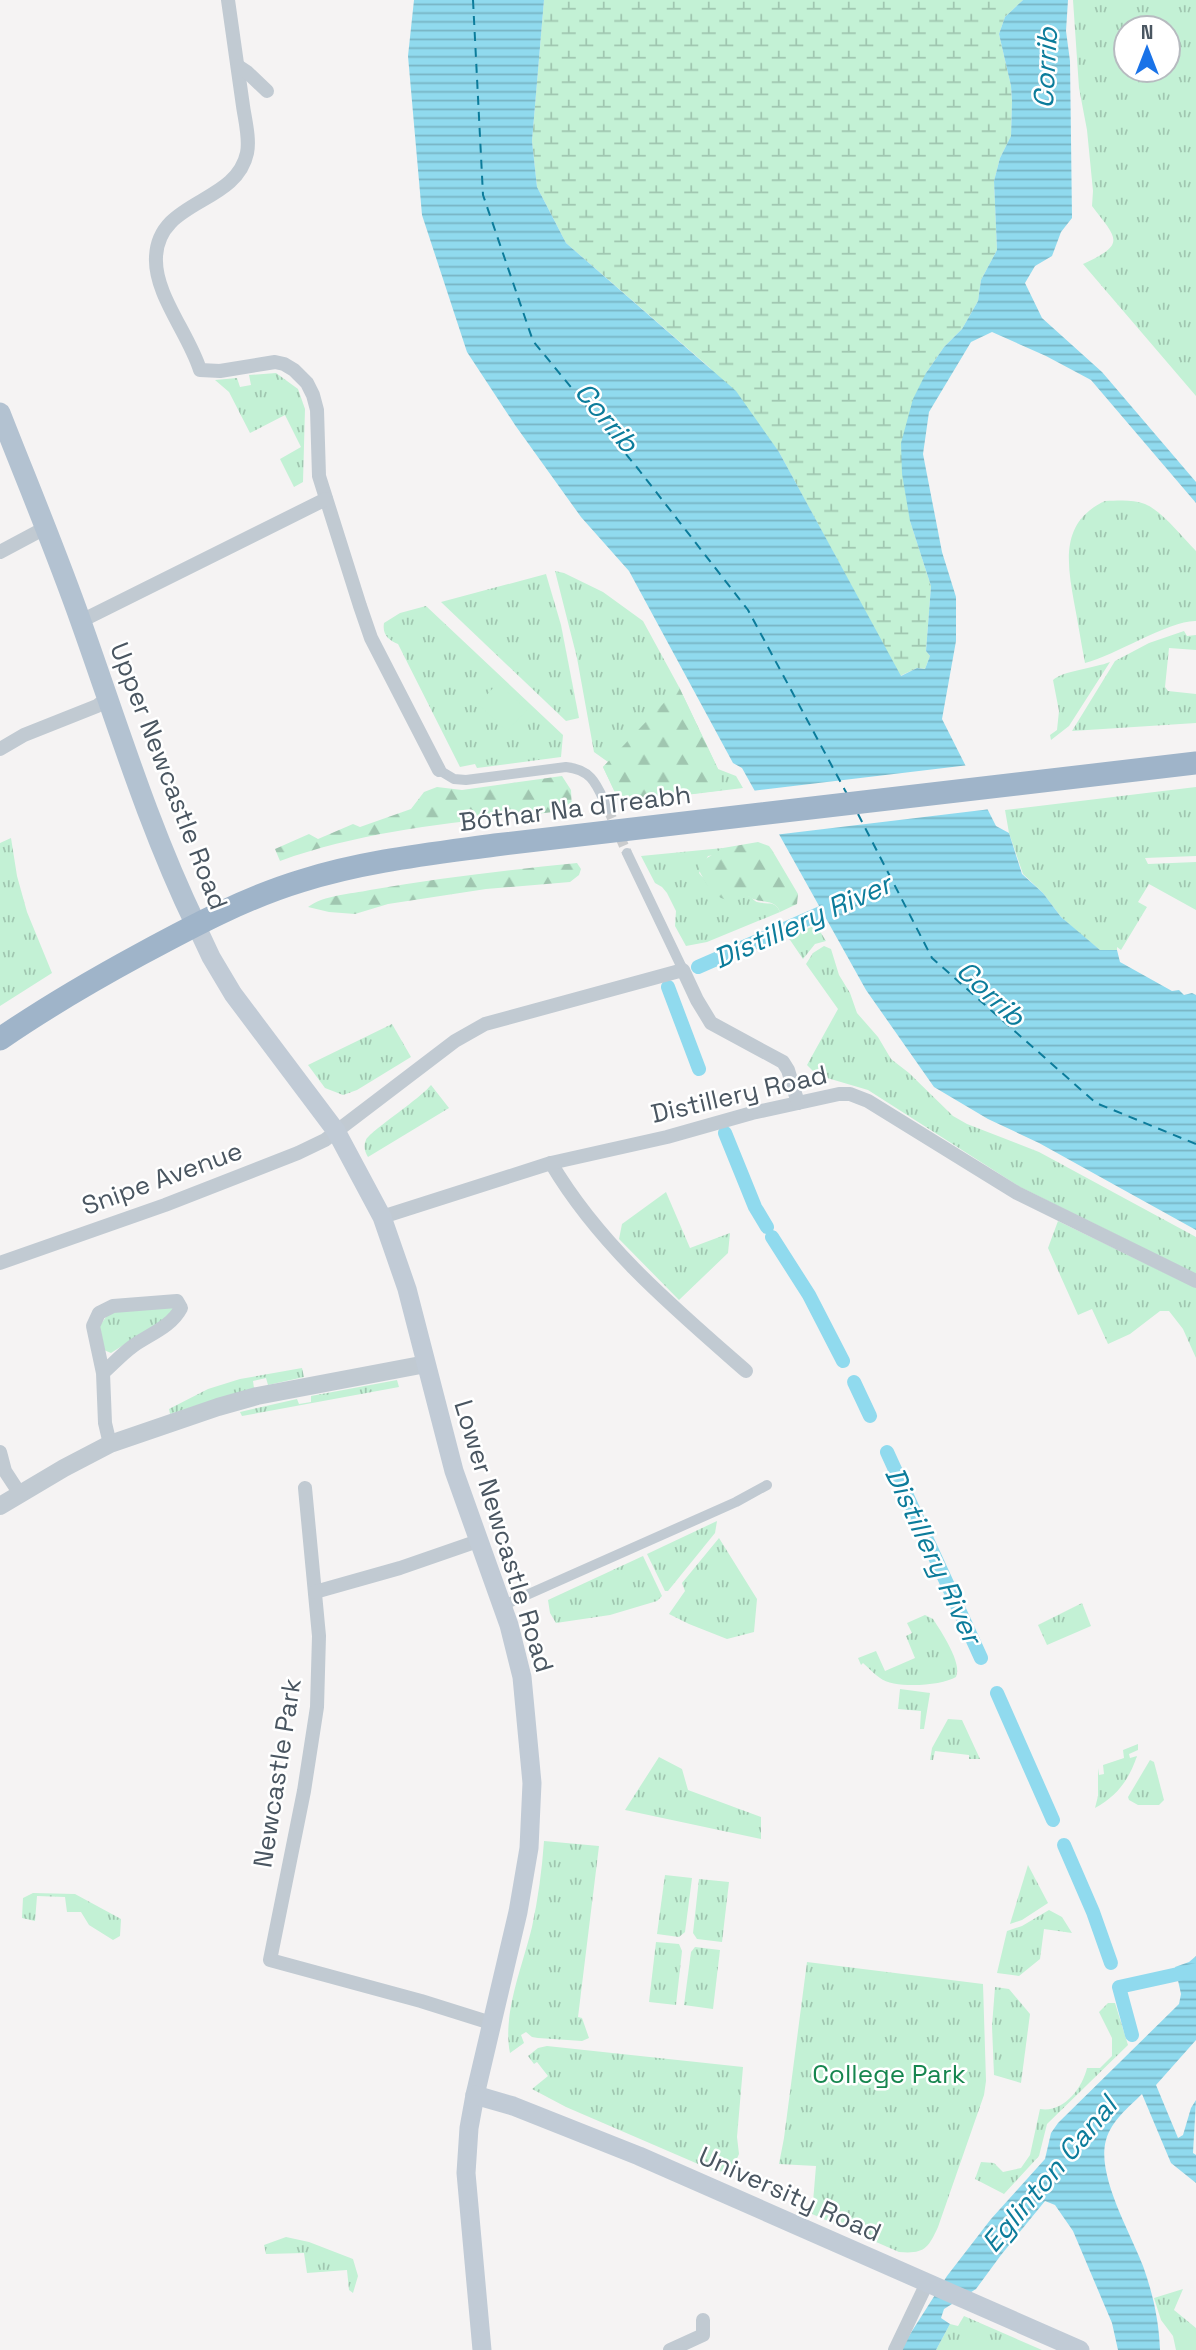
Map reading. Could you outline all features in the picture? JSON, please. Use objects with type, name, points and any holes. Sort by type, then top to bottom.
[{"type":"highway","name":"Bóthar Na dTreabh","points":[[0,1039],[92,981],[196,925],[269,892],[372,863],[495,845],[1196,762]]},
{"type":"main road","name":"Upper Newcastle Road","points":[[0,413],[81,621],[106,699],[179,891],[211,957],[233,994],[336,1131]]},
{"type":"main road","name":"Lower Newcastle Road","points":[[336,1131],[382,1217],[407,1289],[451,1461],[513,1639],[522,1677],[531,1754],[532,1810],[524,1880],[469,2128],[466,2179],[482,2350]]},
{"type":"main road","name":"University Road","points":[[475,2095],[524,2110],[639,2156],[1080,2350]]},
{"type":"street","points":[[228,0],[247,154],[234,176],[214,193],[180,212],[165,229],[156,251],[158,275],[200,370],[220,371],[275,362],[294,370],[307,383],[317,410],[319,476],[371,638],[439,770],[454,779],[466,780],[576,768],[594,780],[608,809]]},
{"type":"street","points":[[238,66],[267,91]]},
{"type":"street","points":[[81,621],[326,499]]},
{"type":"street","points":[[0,552],[45,528]]},
{"type":"street","points":[[0,749],[24,735],[97,706],[106,699]]},
{"type":"street","points":[[627,853],[697,1000],[711,1023],[782,1062],[788,1070],[798,1103]]},
{"type":"street","name":"Snipe Avenue","points":[[0,1263],[165,1205],[325,1140],[455,1041],[479,1027],[683,970]]},
{"type":"street","name":"Distillery Road","points":[[382,1217],[551,1163],[839,1094],[859,1097],[1017,1193],[1196,1281]]},
{"type":"street","points":[[551,1163],[570,1194],[604,1239],[746,1371]]},
{"type":"street","points":[[103,1373],[122,1354],[177,1316],[181,1308],[177,1301],[113,1306],[99,1313],[93,1326],[103,1373],[105,1423],[110,1444]]},
{"type":"street","points":[[0,1506],[110,1444],[257,1396],[426,1364]]},
{"type":"street","points":[[0,1452],[3,1473],[20,1494]]},
{"type":"street","points":[[502,1606],[736,1502],[767,1485]]},
{"type":"street","name":"Newcastle Park","points":[[305,1488],[319,1644],[317,1707],[304,1791],[271,1961],[421,2001],[491,2023]]},
{"type":"street","points":[[315,1592],[400,1568],[478,1541]]},
{"type":"street","points":[[895,2350],[933,2285]]},
{"type":"street","points":[[670,2350],[703,2335],[703,2320]]},
{"type":"green space","points":[[544,0],[1023,0],[1005,17],[999,34],[1012,101],[1011,136],[1000,158],[994,181],[997,250],[981,280],[978,301],[962,329],[944,347],[926,373],[910,521],[931,586],[926,651],[930,656],[925,669],[917,668],[900,676],[779,452],[709,367],[566,243],[537,187],[532,141]]},
{"type":"green space","points":[[1073,0],[1196,0],[1196,396],[1083,264],[1106,251],[1112,246],[1113,240],[1112,234],[1092,206],[1087,130],[1079,88]]},
{"type":"green space","points":[[276,373],[298,389],[305,409],[303,482],[294,487],[280,459],[301,447],[285,415],[250,433],[229,392],[215,380],[237,378],[240,387],[251,385],[249,375]]},
{"type":"green space","points":[[1105,501],[1135,501],[1151,507],[1196,551],[1196,621],[1172,626],[1085,663],[1070,572],[1070,544],[1080,520]]},
{"type":"green space","points":[[555,571],[603,592],[643,621],[679,687],[718,769],[736,776],[743,788],[620,803],[603,767],[608,762],[594,752],[577,658]]},
{"type":"green space","points":[[546,574],[561,625],[579,718],[566,721],[441,602]]},
{"type":"green space","points":[[426,606],[563,735],[561,757],[477,768],[475,764],[460,767],[398,644],[389,639],[384,631],[384,623],[400,613]]},
{"type":"green space","points":[[1184,631],[1187,636],[1196,635],[1196,650],[1169,648],[1165,687],[1168,691],[1196,694],[1196,723],[1072,731],[1115,661],[1149,643]]},
{"type":"green space","points":[[1110,662],[1069,726],[1051,740],[1050,735],[1057,730],[1059,711],[1053,680],[1064,674]]},
{"type":"green space","points":[[498,683],[527,710],[507,731],[478,704]]},
{"type":"green space","points":[[679,687],[718,769],[723,790],[620,803],[603,767]]},
{"type":"green space","points":[[562,776],[571,790],[572,810],[388,833],[315,849],[280,861],[275,849],[309,834],[318,839],[353,824],[360,827],[411,809],[424,792],[437,787],[462,790]]},
{"type":"green space","points":[[1196,787],[1196,856],[1145,858],[1148,864],[1196,862],[1196,910],[1149,884],[1138,902],[1147,907],[1121,950],[1117,947],[1117,950],[1100,950],[1061,917],[1043,893],[1023,874],[1009,833],[1005,810]]},
{"type":"green space","points":[[11,838],[17,876],[27,912],[52,973],[0,1006],[0,843]]},
{"type":"green space","points":[[758,842],[769,846],[798,894],[797,904],[780,912],[774,904],[748,896],[735,900],[719,897],[710,889],[700,871],[699,863],[723,848]]},
{"type":"green space","points":[[723,848],[708,856],[699,873],[715,885],[757,902],[773,904],[780,912],[707,942],[686,946],[675,926],[676,911],[667,893],[655,883],[641,856]]},
{"type":"green space","points":[[577,863],[581,869],[579,875],[570,882],[486,889],[388,904],[355,914],[308,907],[330,897],[396,886]]},
{"type":"green space","points":[[816,925],[826,941],[815,944],[803,959],[788,937]]},
{"type":"green space","points":[[824,946],[831,949],[839,975],[850,993],[857,1013],[878,1037],[891,1059],[953,1116],[1039,1152],[1196,1237],[1196,1274],[1020,1187],[868,1090],[817,1075],[807,1065],[838,1009],[806,964],[813,953]]},
{"type":"green space","points":[[392,1024],[411,1057],[357,1090],[343,1095],[325,1088],[308,1065]]},
{"type":"green space","points":[[431,1085],[449,1108],[368,1157],[365,1144],[369,1136]]},
{"type":"green space","points":[[666,1192],[690,1248],[730,1233],[728,1253],[679,1300],[619,1239],[622,1224]]},
{"type":"green space","points":[[1058,1221],[1196,1288],[1196,1358],[1183,1329],[1169,1311],[1160,1311],[1130,1334],[1108,1344],[1092,1309],[1078,1315],[1048,1248]]},
{"type":"green space","points":[[173,1302],[178,1310],[111,1353],[104,1350],[99,1327],[110,1311]]},
{"type":"green space","points":[[302,1368],[304,1377],[268,1385],[266,1378],[253,1381],[254,1388],[170,1414],[169,1409],[208,1389],[240,1379]]},
{"type":"green space","points":[[397,1380],[399,1387],[242,1416],[240,1412],[297,1399],[299,1404],[311,1402],[311,1396]]},
{"type":"green space","points":[[717,1521],[715,1533],[668,1591],[665,1591],[647,1554]]},
{"type":"green space","points":[[719,1538],[757,1599],[754,1632],[727,1639],[669,1614],[685,1591],[682,1583]]},
{"type":"green space","points":[[643,1556],[662,1596],[657,1601],[610,1615],[556,1623],[550,1613],[548,1600]]},
{"type":"green space","points":[[1082,1603],[1091,1626],[1047,1645],[1038,1625]]},
{"type":"green space","points":[[925,1615],[933,1619],[950,1648],[956,1664],[956,1677],[929,1684],[896,1684],[880,1678],[863,1663],[861,1665],[858,1658],[876,1651],[885,1671],[915,1658],[906,1636],[912,1633],[907,1623]]},
{"type":"green space","points":[[900,1689],[930,1693],[924,1729],[920,1729],[921,1711],[898,1709]]},
{"type":"green space","points":[[948,1719],[962,1720],[980,1759],[935,1751],[933,1760],[930,1760],[932,1748]]},
{"type":"green space","points":[[1138,1744],[1138,1750],[1129,1754],[1130,1758],[1137,1756],[1126,1780],[1116,1793],[1095,1808],[1098,1768],[1099,1775],[1104,1774],[1103,1765],[1124,1758],[1123,1750]]},
{"type":"green space","points":[[659,1757],[682,1769],[688,1790],[761,1817],[761,1839],[625,1810]]},
{"type":"green space","points":[[1150,1760],[1154,1762],[1164,1800],[1159,1805],[1138,1805],[1128,1797]]},
{"type":"green space","points":[[544,1841],[599,1846],[578,2017],[582,2018],[589,2038],[582,2041],[538,2038],[526,2032],[521,2035],[524,2043],[510,2053],[508,2038],[511,2006],[534,1916]]},
{"type":"green space","points":[[1028,1865],[1048,1903],[1022,1920],[1010,1924]]},
{"type":"green space","points":[[665,1875],[692,1878],[685,1932],[679,1937],[657,1934]]},
{"type":"green space","points":[[699,1879],[729,1882],[722,1942],[697,1939],[693,1933]]},
{"type":"green space","points":[[33,1893],[75,1894],[121,1919],[120,1936],[113,1940],[89,1925],[81,1912],[67,1912],[65,1897],[37,1896],[35,1921],[22,1918],[23,1898]]},
{"type":"green space","points":[[1049,1910],[1062,1917],[1072,1933],[1044,1929],[1040,1959],[1019,1976],[997,1973],[1007,1931],[1022,1926]]},
{"type":"green space","points":[[656,1942],[679,1944],[682,1951],[676,2005],[649,2002]]},
{"type":"green space","points":[[695,1947],[720,1950],[713,2009],[684,2005],[691,1952]]},
{"type":"green space","name":"College Park","points":[[807,1962],[983,1984],[986,2081],[984,2095],[938,2227],[928,2245],[920,2251],[899,2252],[812,2214],[816,2166],[779,2164]]},
{"type":"green space","points":[[995,1987],[1009,1989],[1030,2014],[1021,2083],[994,2075],[992,2026]]},
{"type":"green space","points":[[1108,2003],[1115,2003],[1128,2045],[1047,2124],[1039,2156],[1004,2194],[975,2179],[981,2162],[994,2163],[1003,2172],[1021,2168],[1030,2155],[1040,2109],[1064,2103],[1081,2084],[1087,2068],[1100,2068],[1112,2056],[1112,2038],[1099,2012]]},
{"type":"green space","points":[[547,2046],[743,2067],[737,2137],[739,2154],[733,2167],[725,2172],[712,2170],[566,2107],[532,2089],[548,2076],[537,2062],[534,2064],[528,2056],[538,2048]]},
{"type":"green space","points":[[286,2237],[309,2242],[353,2259],[358,2276],[353,2293],[349,2290],[347,2270],[307,2273],[304,2253],[266,2254],[264,2245]]},
{"type":"green space","points":[[1183,2289],[1174,2310],[1196,2328],[1196,2350],[1176,2350],[1173,2336],[1161,2320],[1154,2298]]},
{"type":"green space","points":[[964,2316],[1042,2350],[936,2350],[950,2324],[958,2326]]},
{"type":"water","name":"Corrib","points":[[414,0],[544,0],[532,141],[537,187],[566,243],[736,391],[779,452],[901,676],[917,668],[925,669],[930,656],[926,651],[931,586],[910,521],[902,474],[901,443],[913,399],[926,373],[944,347],[962,329],[978,301],[981,280],[997,250],[994,181],[1000,158],[1011,136],[1012,101],[999,34],[1005,17],[1023,0],[1068,0],[1066,31],[1070,61],[1072,218],[1061,232],[1052,256],[1035,266],[1025,283],[1042,318],[1102,372],[1196,482],[1196,503],[1091,380],[992,332],[971,342],[929,412],[923,454],[942,552],[956,597],[956,641],[942,719],[996,826],[1009,833],[1022,874],[1043,893],[1061,917],[1100,950],[1117,950],[1120,962],[1172,991],[1179,990],[1184,995],[1196,995],[1196,1230],[1039,1143],[988,1119],[934,1087],[866,990],[742,768],[733,763],[629,571],[581,517],[467,352],[422,215],[408,56]]},
{"type":"water","name":"Eglinton Canal","points":[[1196,1956],[1196,2040],[1156,2085],[1178,2138],[1183,2135],[1196,2100],[1193,2153],[1196,2155],[1196,2183],[1171,2163],[1142,2094],[1112,2126],[1104,2154],[1110,2187],[1150,2287],[1160,2350],[1118,2350],[1112,2323],[1073,2231],[1055,2205],[1045,2201],[976,2289],[944,2309],[941,2318],[950,2324],[936,2350],[900,2350],[947,2276],[991,2219],[1045,2159],[1051,2133],[1058,2123],[1179,2004],[1181,1994],[1175,1967]]},
{"type":"pier","points":[[969,765],[991,809],[774,835],[751,791]]},
{"type":"waterway","name":"Distillery River","points":[[698,967],[837,906]]},
{"type":"waterway","name":"Distillery River","points":[[668,987],[699,1069]]},
{"type":"waterway","name":"Distillery River","points":[[725,1133],[755,1207],[767,1227]]},
{"type":"waterway","name":"Distillery River","points":[[772,1237],[809,1295],[843,1361]]},
{"type":"waterway","name":"Distillery River","points":[[854,1382],[870,1416]]},
{"type":"waterway","name":"Distillery River","points":[[887,1452],[981,1658]]},
{"type":"waterway","name":"Distillery River","points":[[997,1693],[1053,1820]]},
{"type":"waterway","name":"Distillery River","points":[[1064,1845],[1093,1912],[1111,1963]]},
{"type":"waterway","name":"Distillery River","points":[[1132,2035],[1119,1987],[1196,1970]]},
{"type":"ferry route","points":[[473,0],[483,195],[533,341],[639,470],[748,610],[847,794]]},
{"type":"ferry route","points":[[858,814],[932,958],[1096,1103],[1196,1144]]},
{"type":"tunnel","points":[[608,809],[627,853]]}]
